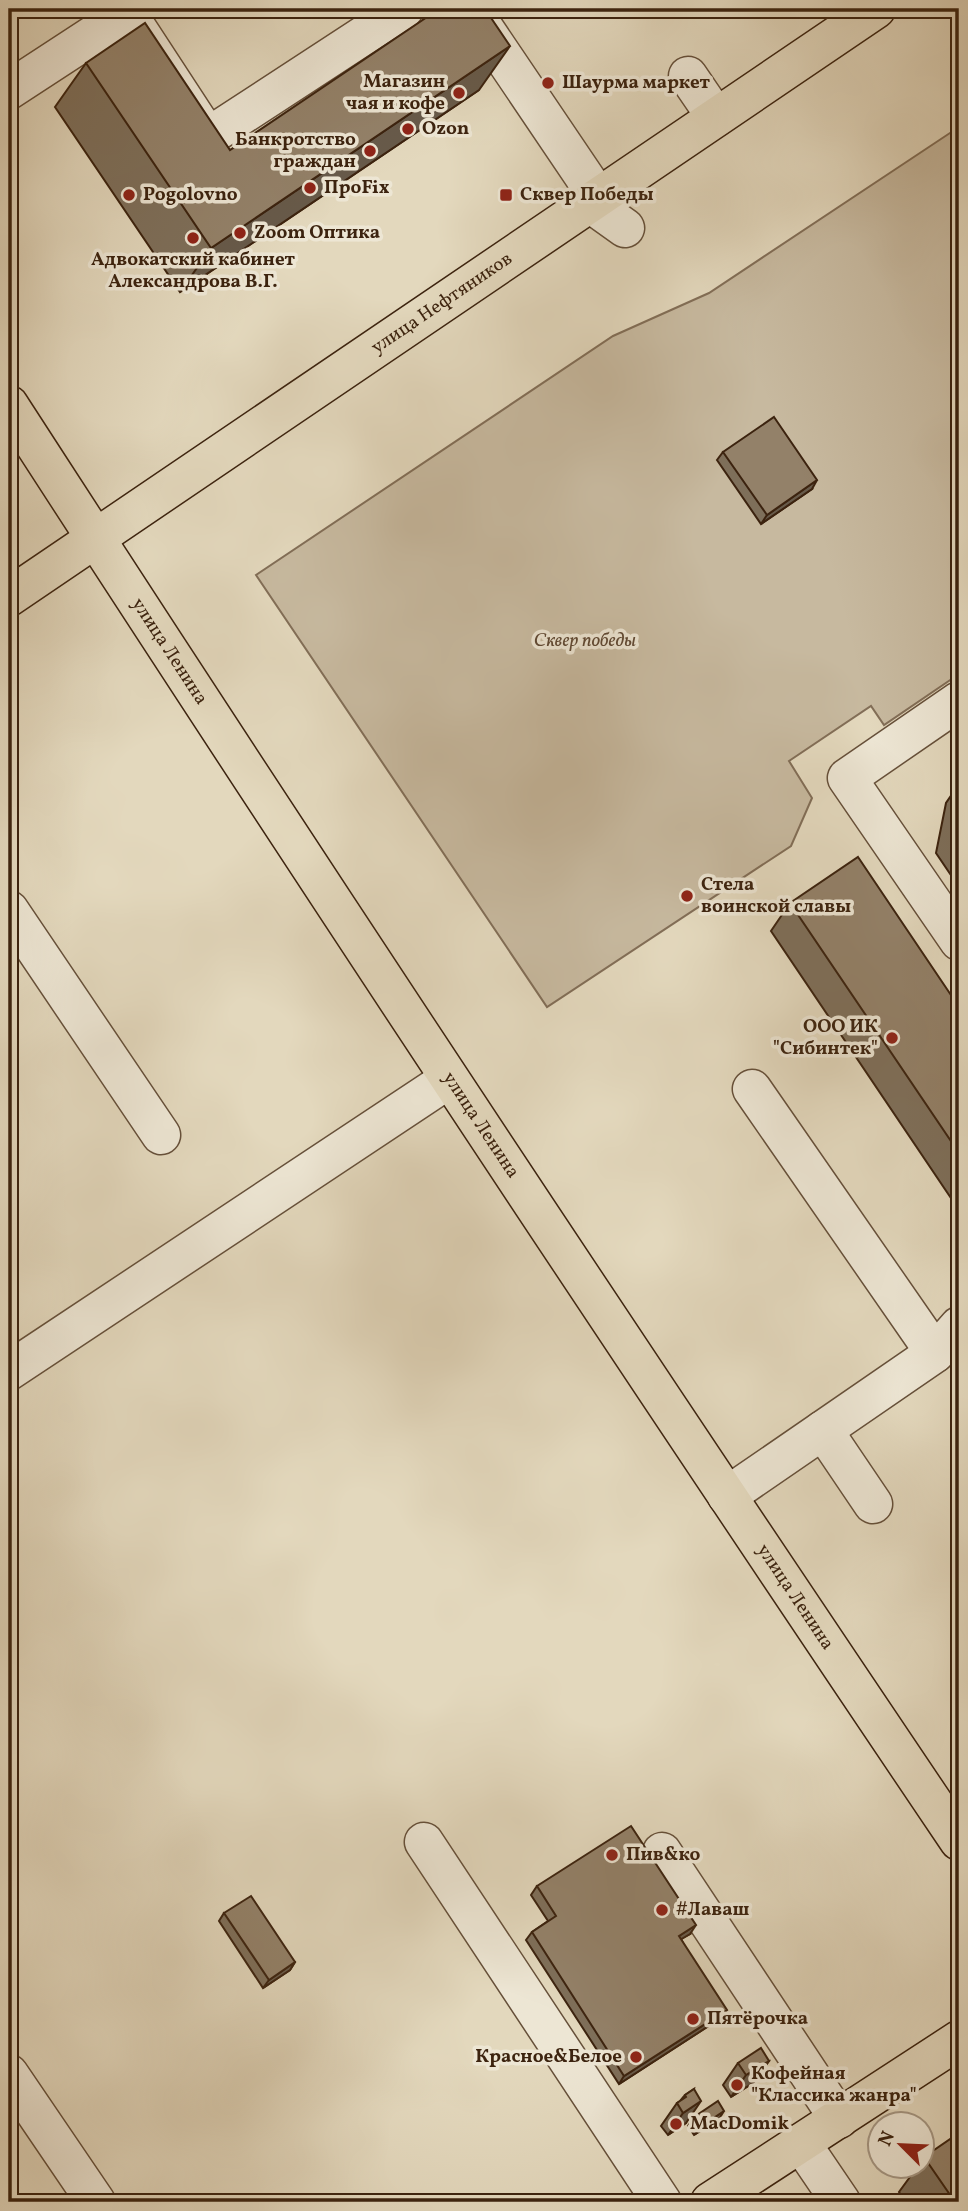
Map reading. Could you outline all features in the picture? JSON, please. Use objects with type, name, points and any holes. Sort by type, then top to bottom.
[{"type":"main road","name":"улица Нефтяников","points":[[9,597],[876,9]]},
{"type":"main road","name":"улица Ленина","points":[[9,405],[449,1079],[959,1841]]},
{"type":"main road","points":[[710,2202],[959,2040]]},
{"type":"lane","points":[[9,90],[130,11],[208,137],[404,9]]},
{"type":"lane","points":[[471,9],[594,200],[625,228]]},
{"type":"lane","points":[[688,76],[716,117]]},
{"type":"lane","points":[[959,701],[847,778],[959,941]]},
{"type":"lane","points":[[9,910],[161,1135]]},
{"type":"lane","points":[[9,1371],[449,1079]]},
{"type":"lane","points":[[727,1496],[947,1340],[752,1089]]},
{"type":"lane","points":[[823,1430],[873,1504]]},
{"type":"lane","points":[[424,1842],[623,2126],[662,2202]]},
{"type":"lane","points":[[662,1852],[767,2033],[839,2119]]},
{"type":"lane","points":[[9,2074],[96,2202]]},
{"type":"lane","points":[[801,2143],[841,2202]]},
{"type":"green space","name":"Сквер победы","points":[[959,127],[959,674],[884,725],[871,706],[789,761],[812,798],[791,846],[547,1007],[256,575],[613,336],[709,293]]},
{"type":"building","points":[[439,9],[485,9],[510,46],[211,248],[86,63],[145,23],[230,150]]},
{"type":"building","points":[[774,417],[817,480],[767,515],[723,452]]},
{"type":"building","points":[[959,807],[959,831],[956,825]]},
{"type":"building","points":[[858,857],[959,1007],[959,1153],[790,903]]},
{"type":"building","points":[[631,1826],[696,1925],[679,1936],[727,2010],[624,2076],[532,1932],[556,1916],[537,1886]]},
{"type":"building","points":[[251,1896],[295,1962],[269,1980],[224,1913]]},
{"type":"building","points":[[761,2048],[769,2061],[746,2075],[738,2063]]},
{"type":"building","points":[[694,2089],[701,2101],[683,2113],[677,2103]]},
{"type":"building","points":[[718,2101],[724,2111],[700,2127],[694,2117]]},
{"type":"building","points":[[959,2133],[959,2202],[955,2202],[936,2174],[936,2149]]},
{"type":"place","name":"Шаурма маркет","points":[[548,83]]},
{"type":"place","name":"Магазин чая и кофе","points":[[459,93]]},
{"type":"place","name":"Ozon","points":[[408,129]]},
{"type":"place","name":"Банкротство граждан","points":[[370,151]]},
{"type":"place","name":"ПроFix","points":[[310,188]]},
{"type":"place","name":"Pogolovno","points":[[129,195]]},
{"type":"place","name":"Сквер Победы","points":[[506,195]]},
{"type":"place","name":"Zoom Оптика","points":[[240,233]]},
{"type":"place","name":"Адвокатский кабинет Александрова В.Г.","points":[[193,238]]},
{"type":"place","name":"Стела воинской славы","points":[[687,896]]},
{"type":"place","name":"ООО ИК \"Сибинтек\"","points":[[892,1038]]},
{"type":"place","name":"Пив&ко","points":[[612,1855]]},
{"type":"place","name":"#Лаваш","points":[[662,1910]]},
{"type":"place","name":"Пятёрочка","points":[[693,2019]]},
{"type":"place","name":"Красное&Белое","points":[[636,2057]]},
{"type":"place","name":"Кофейная \"Классика жанра\"","points":[[737,2085]]},
{"type":"place","name":"MacDomik","points":[[676,2124]]}]
